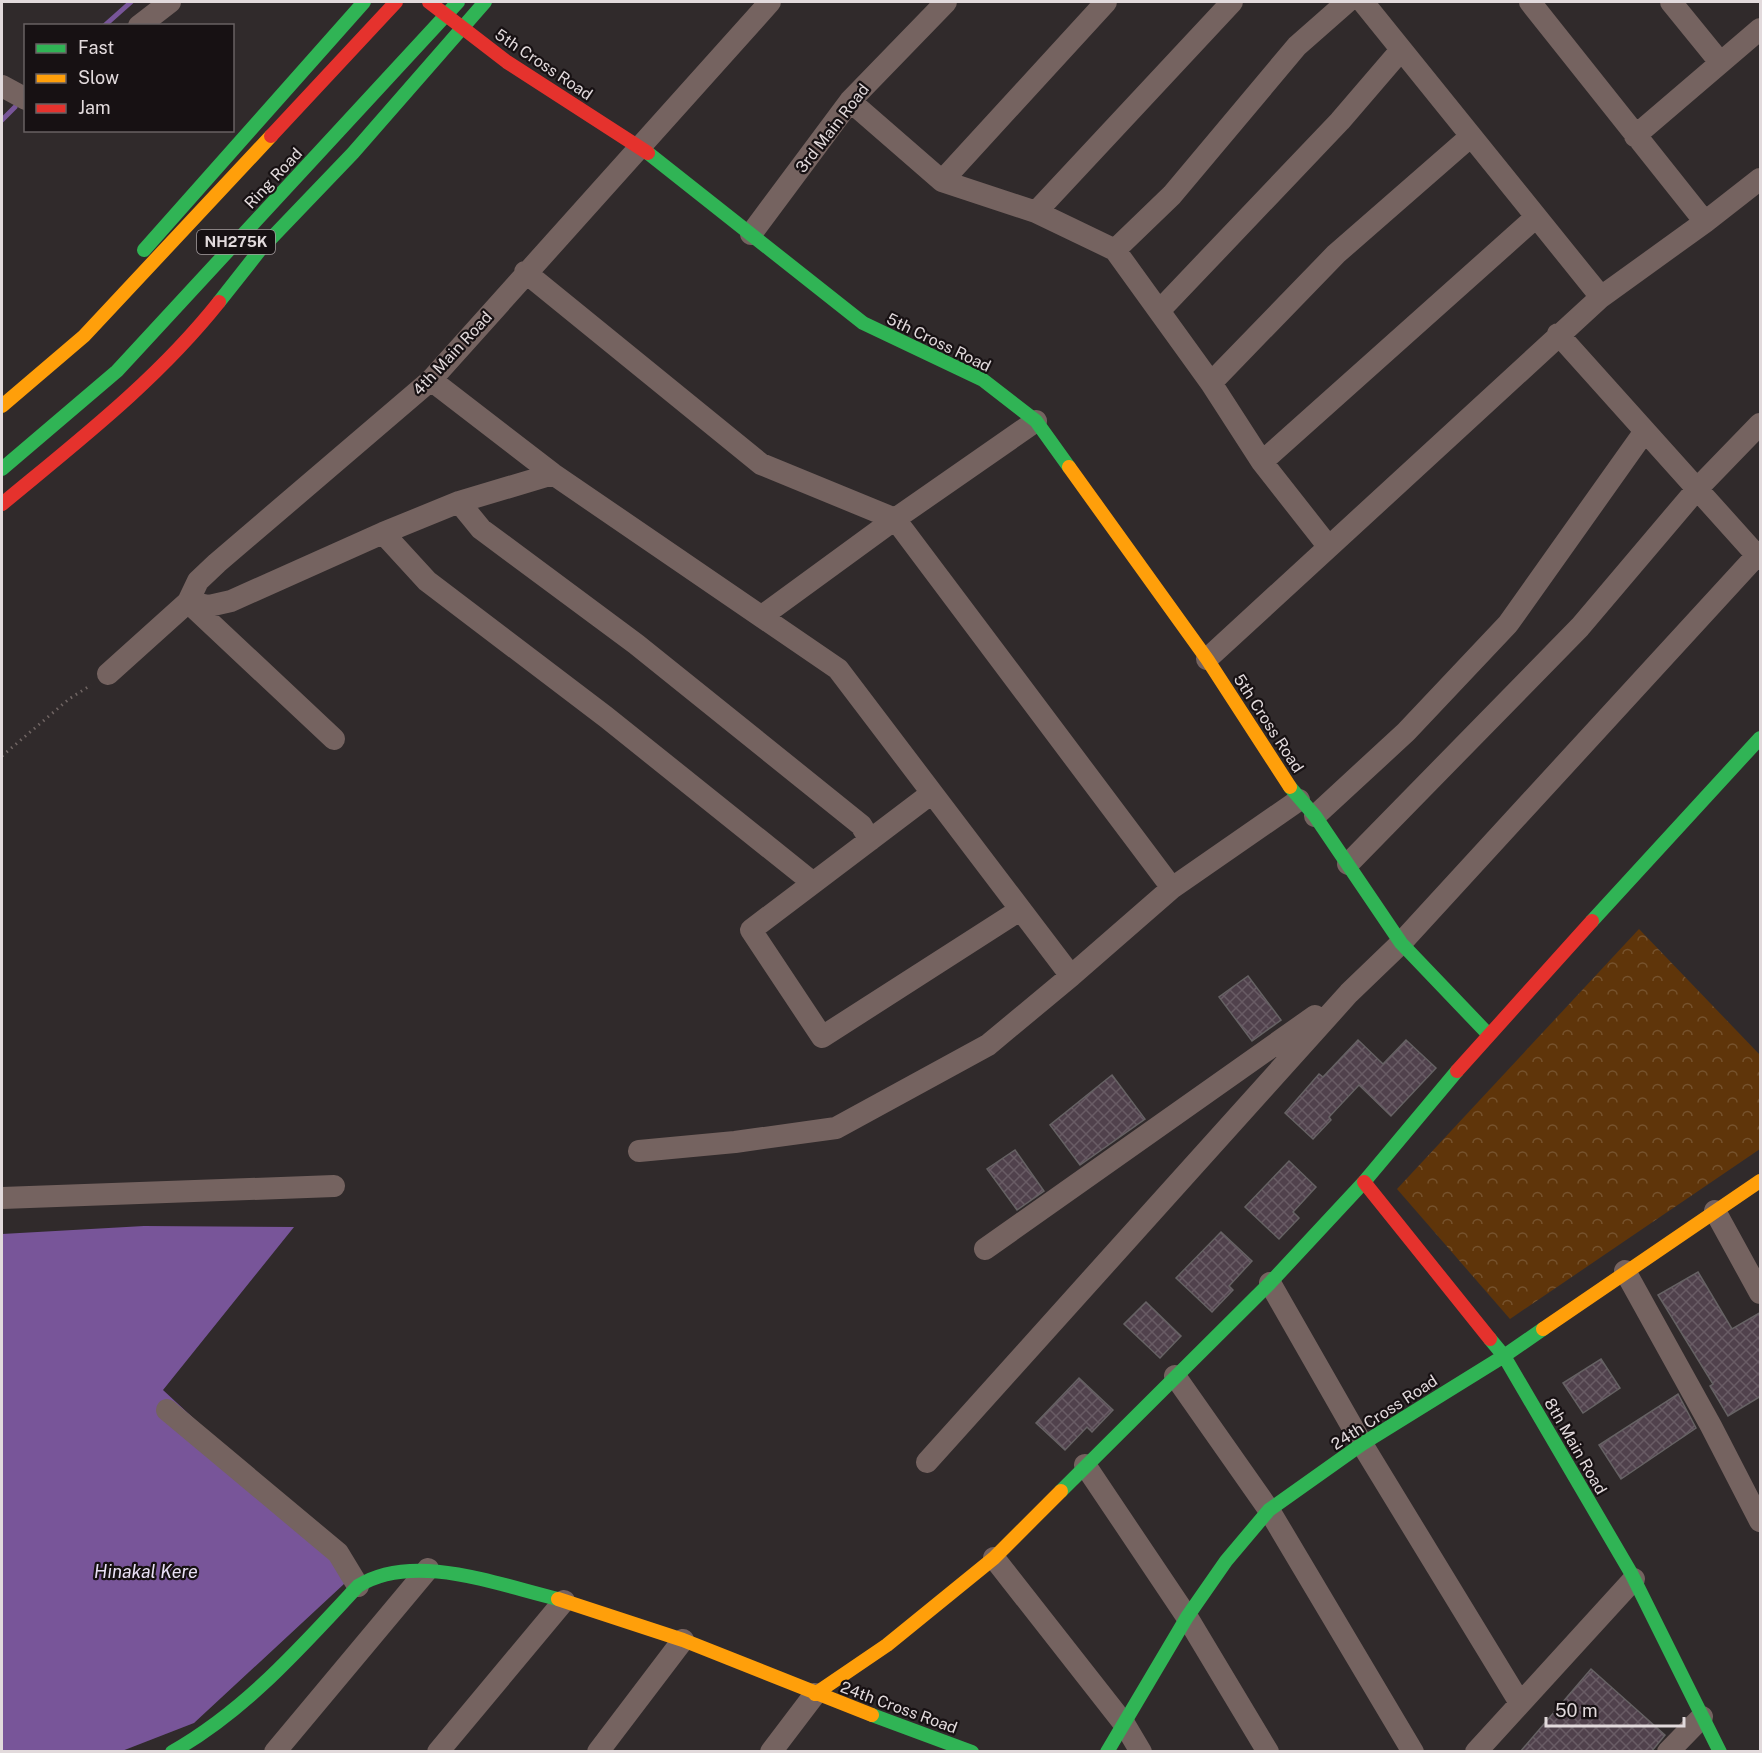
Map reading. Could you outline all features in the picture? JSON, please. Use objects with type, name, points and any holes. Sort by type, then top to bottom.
[{"type":"main road","points":[[10,380],[73,327],[364,2]]},
{"type":"main road","name":"Ring Road","points":[[2,406],[84,336],[396,2]]},
{"type":"main road","name":"5th Cross Road","points":[[429,2],[507,62],[638,145],[863,323],[982,380],[1036,421],[1207,659],[1299,800],[1315,816],[1401,943],[1488,1034]]},
{"type":"main road","name":"Ring Road","points":[[2,469],[117,371],[458,2]]},
{"type":"main road","points":[[2,504],[117,408],[192,336],[260,250],[353,153],[485,2]]},
{"type":"main road","points":[[815,1694],[887,1645],[994,1558],[1270,1283],[1364,1182],[1488,1034],[1761,738]]},
{"type":"main road","name":"24th Cross Road","points":[[1107,1752],[1187,1617],[1226,1561],[1269,1510],[1362,1444],[1504,1356],[1625,1271],[1761,1181]]},
{"type":"main road","name":"8th Main Road","points":[[1364,1182],[1504,1356],[1634,1579],[1720,1752]]},
{"type":"main road","points":[[172,1752],[196,1740],[238,1708],[358,1586],[374,1576],[428,1569]]},
{"type":"main road","name":"24th Cross Road","points":[[428,1569],[564,1601],[683,1640],[815,1694],[972,1752]]},
{"type":"street","points":[[142,24],[170,2]]},
{"type":"street","name":"4th Main Road","points":[[108,674],[188,602],[198,581],[217,563],[431,380],[638,145],[770,2]]},
{"type":"street","name":"3rd Main Road","points":[[751,234],[850,101],[946,2]]},
{"type":"street","points":[[942,181],[1106,2]]},
{"type":"street","points":[[1036,212],[1233,2]]},
{"type":"street","points":[[1115,250],[1172,195],[1297,46],[1347,2]]},
{"type":"street","points":[[1362,2],[1600,297]]},
{"type":"street","points":[[1530,2],[1705,222]]},
{"type":"street","points":[[1671,2],[1719,61]]},
{"type":"street","points":[[1635,136],[1719,61],[1761,29]]},
{"type":"street","points":[[1160,310],[1340,122],[1401,50]]},
{"type":"street","points":[[2,86],[24,98]]},
{"type":"street","points":[[850,101],[942,181],[1036,212],[1115,250],[1211,383],[1262,462],[1328,546]]},
{"type":"street","points":[[1211,383],[1336,254],[1470,137]]},
{"type":"street","points":[[1207,659],[1600,297],[1761,179]]},
{"type":"street","points":[[1262,462],[1535,218]]},
{"type":"street","points":[[525,272],[761,464],[895,519],[1172,888]]},
{"type":"street","points":[[927,1462],[1348,993],[1401,943],[1760,555],[1697,489],[1558,334]]},
{"type":"street","points":[[431,380],[553,474],[838,669],[1071,976]]},
{"type":"street","points":[[762,616],[895,519],[1036,421]]},
{"type":"street","points":[[1348,864],[1580,627],[1697,489],[1761,424]]},
{"type":"street","points":[[1315,816],[1406,732],[1508,624],[1645,431]]},
{"type":"street","points":[[188,602],[209,606],[231,601],[383,533],[459,502],[553,474]]},
{"type":"street","points":[[459,502],[481,530],[636,644],[861,825],[870,840]]},
{"type":"street","points":[[383,533],[427,581],[606,717],[812,882]]},
{"type":"street","points":[[188,602],[334,739]]},
{"type":"street","points":[[932,793],[751,930],[822,1037],[1020,910]]},
{"type":"street","points":[[639,1151],[735,1142],[836,1128],[988,1045],[1172,888],[1299,800]]},
{"type":"street","points":[[985,1249],[1348,993]]},
{"type":"street","points":[[2,1198],[334,1186]]},
{"type":"street","points":[[1715,1211],[1761,1293]]},
{"type":"street","points":[[1625,1271],[1761,1521]]},
{"type":"street","points":[[1270,1283],[1362,1444],[1520,1704]]},
{"type":"street","points":[[1175,1376],[1269,1510],[1413,1752]]},
{"type":"street","points":[[167,1410],[338,1553],[358,1586]]},
{"type":"street","points":[[1085,1465],[1187,1617],[1268,1752]]},
{"type":"street","points":[[994,1558],[1125,1725],[1141,1752]]},
{"type":"street","points":[[275,1752],[428,1569]]},
{"type":"street","points":[[1476,1752],[1634,1579]]},
{"type":"street","points":[[438,1752],[564,1601]]},
{"type":"street","points":[[598,1752],[683,1640]]},
{"type":"street","points":[[771,1752],[815,1694]]},
{"type":"street","points":[[1668,1752],[1702,1716]]},
{"type":"path","points":[[2,756],[69,699],[108,674]]},
{"type":"green space","points":[[1639,929],[1760,1055],[1760,1149],[1510,1319],[1397,1189]]},
{"type":"water","name":"Hinakal Kere","points":[[144,1226],[294,1227],[163,1390],[358,1571],[194,1723],[122,1751],[2,1752],[2,1234]]},
{"type":"building","points":[[1248,976],[1281,1020],[1252,1041],[1219,997]]},
{"type":"building","points":[[1358,1040],[1383,1064],[1406,1040],[1436,1068],[1391,1116],[1359,1085],[1329,1117],[1331,1120],[1313,1139],[1285,1113],[1319,1074],[1323,1077]]},
{"type":"building","points":[[1112,1075],[1145,1119],[1080,1165],[1050,1125]]},
{"type":"building","points":[[1015,1150],[1044,1191],[1017,1210],[987,1169]]},
{"type":"building","points":[[1289,1161],[1316,1187],[1293,1212],[1299,1218],[1279,1239],[1245,1207]]},
{"type":"building","points":[[1221,1232],[1252,1261],[1229,1286],[1233,1290],[1212,1312],[1176,1278]]},
{"type":"building","points":[[1698,1272],[1732,1329],[1761,1312],[1761,1396],[1728,1416],[1710,1386],[1713,1384],[1658,1295]]},
{"type":"building","points":[[1146,1302],[1181,1336],[1160,1358],[1124,1324]]},
{"type":"building","points":[[1601,1359],[1620,1388],[1583,1413],[1563,1383]]},
{"type":"building","points":[[1079,1378],[1113,1410],[1092,1432],[1087,1427],[1065,1450],[1036,1423]]},
{"type":"building","points":[[1678,1394],[1696,1428],[1621,1479],[1599,1445]]},
{"type":"building","points":[[1591,1669],[1665,1735],[1651,1752],[1520,1752]]},
{"type":"waterway","points":[[106,24],[131,2]]},
{"type":"waterway","points":[[2,120],[15,107]]},
{"type":"traffic: fast","points":[[144,250],[364,2]]},
{"type":"traffic: fast","points":[[2,469],[117,371],[458,2]]},
{"type":"traffic: fast","points":[[219,302],[260,250],[353,153],[485,2]]},
{"type":"traffic: fast","points":[[648,153],[863,323],[983,380],[1036,421],[1069,467]]},
{"type":"traffic: fast","points":[[1592,921],[1760,738]]},
{"type":"traffic: fast","points":[[1290,787],[1315,816],[1401,943],[1488,1034]]},
{"type":"traffic: fast","points":[[1061,1491],[1270,1283],[1364,1182],[1457,1071]]},
{"type":"traffic: fast","points":[[1107,1752],[1187,1617],[1226,1561],[1269,1510],[1362,1444],[1504,1356],[1543,1329]]},
{"type":"traffic: fast","points":[[1490,1339],[1504,1356],[1631,1573],[1720,1752]]},
{"type":"traffic: fast","points":[[172,1752],[224,1717],[248,1697],[293,1655],[358,1586],[380,1576],[404,1571],[457,1574],[558,1599]]},
{"type":"traffic: fast","points":[[872,1715],[972,1752]]},
{"type":"traffic: slow","points":[[2,406],[84,336],[271,136]]},
{"type":"traffic: slow","points":[[1069,467],[1207,659],[1290,787]]},
{"type":"traffic: slow","points":[[1543,1329],[1760,1181]]},
{"type":"traffic: slow","points":[[815,1694],[887,1645],[994,1558],[1061,1491]]},
{"type":"traffic: slow","points":[[558,1599],[683,1640],[872,1715]]},
{"type":"traffic: jam","points":[[271,136],[396,2]]},
{"type":"traffic: jam","points":[[429,2],[507,62],[648,153]]},
{"type":"traffic: jam","points":[[2,504],[143,384],[170,358],[219,302]]},
{"type":"traffic: jam","points":[[1457,1071],[1592,921]]},
{"type":"traffic: jam","points":[[1364,1182],[1490,1339]]}]
